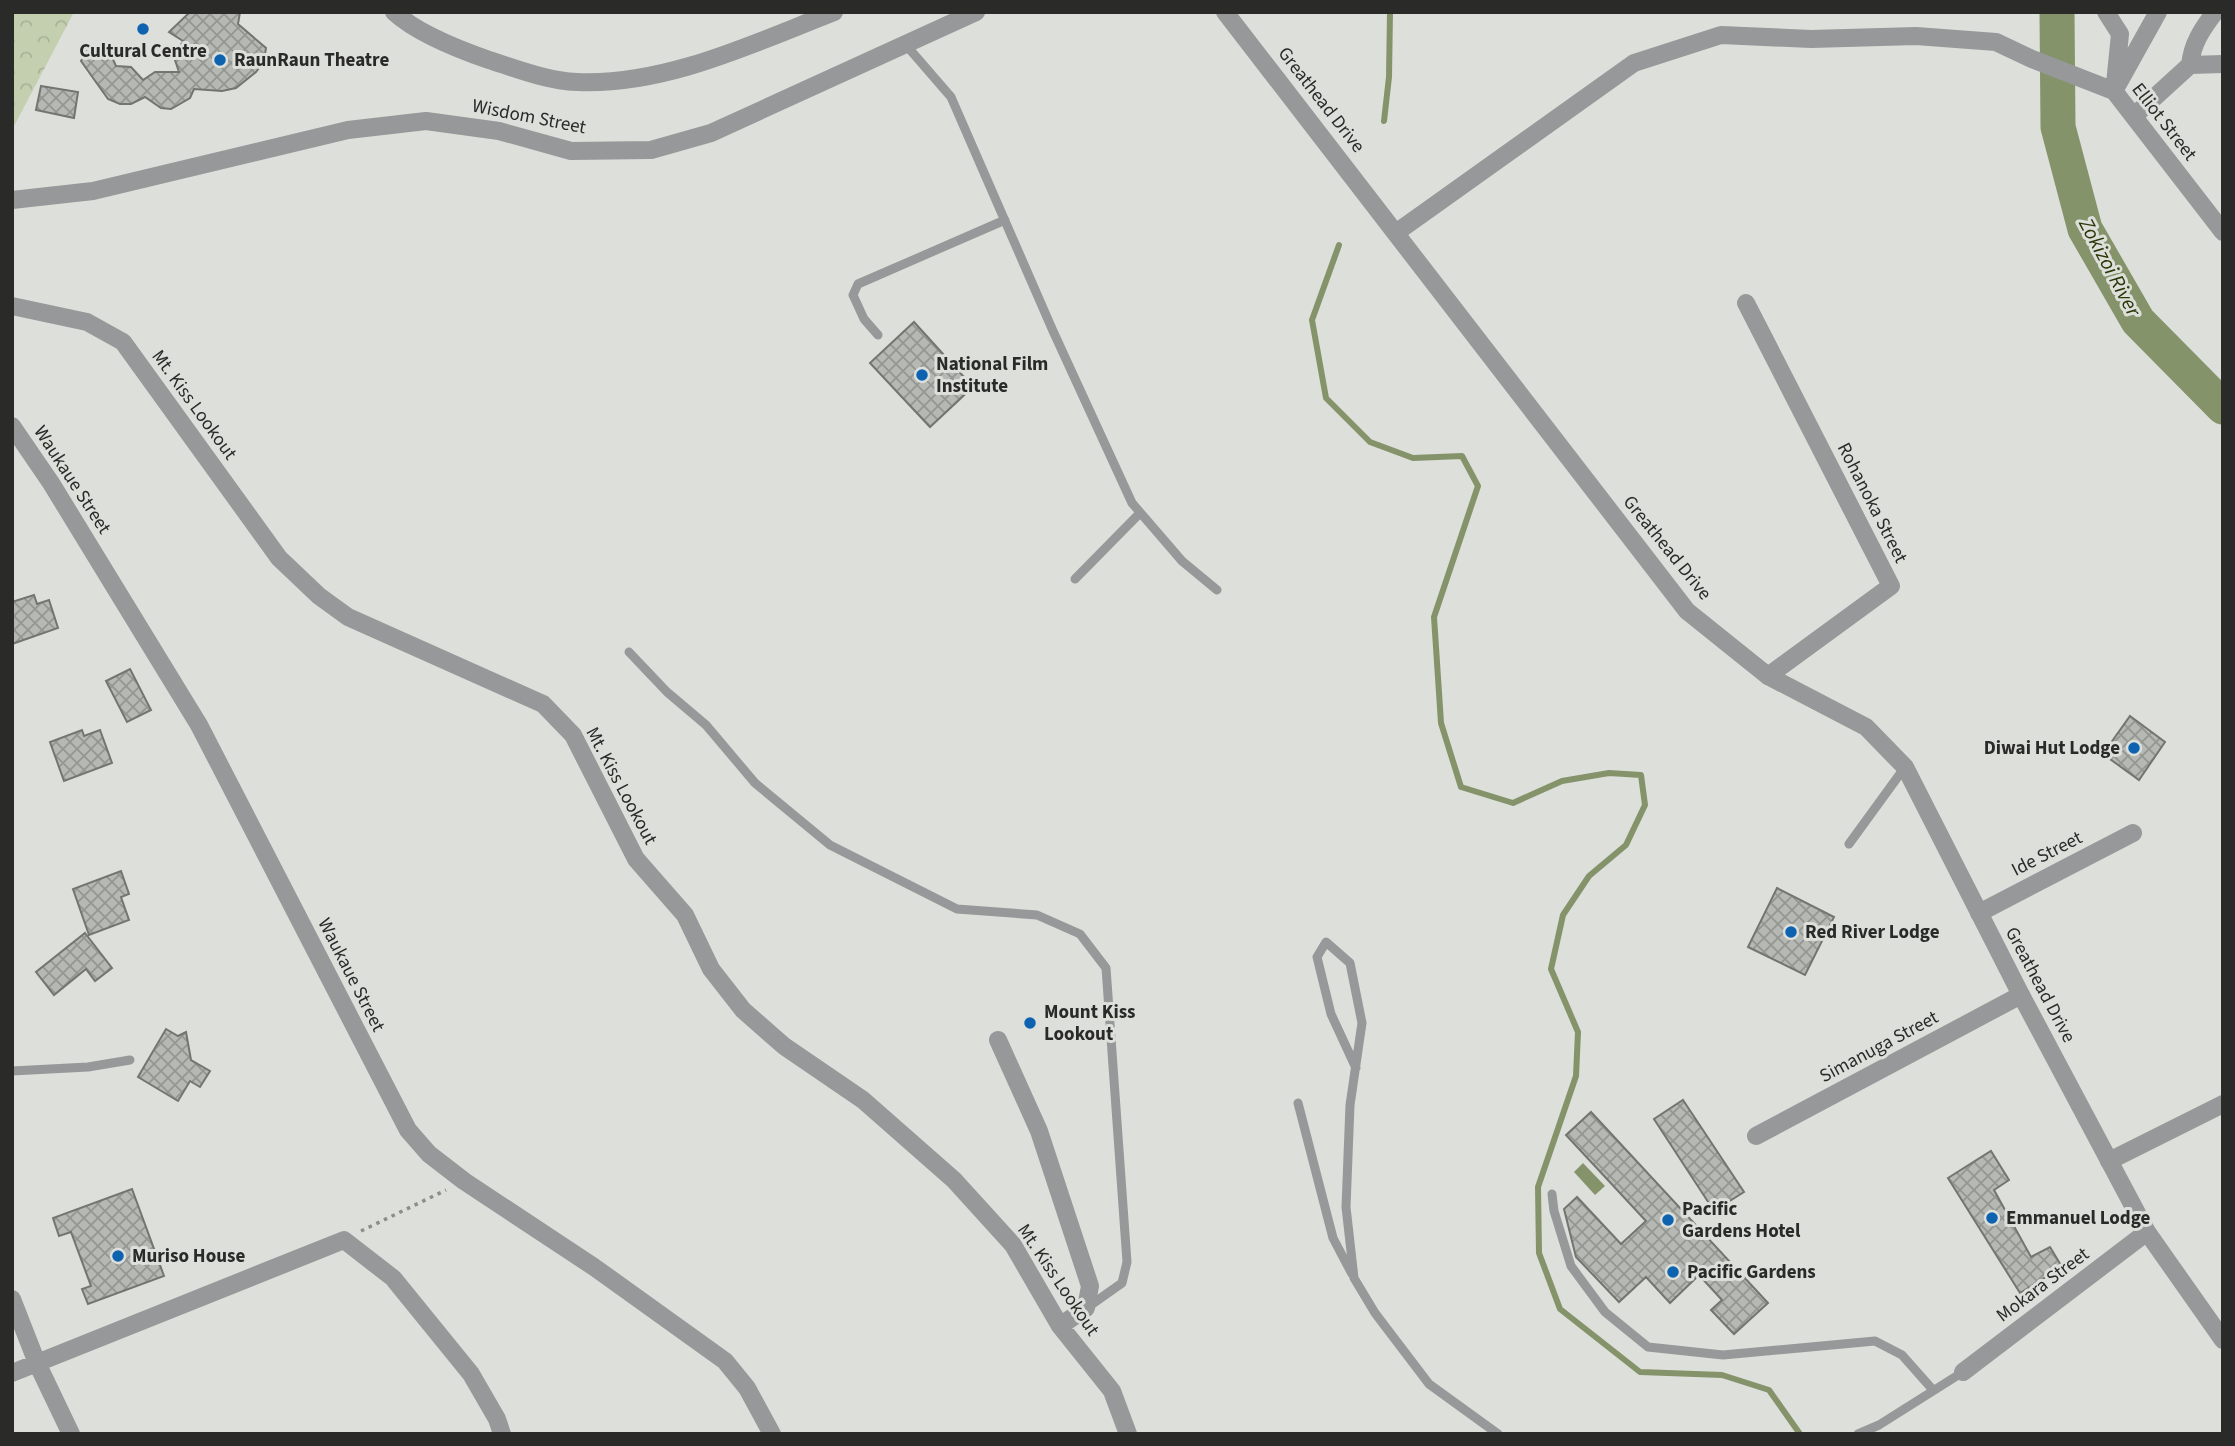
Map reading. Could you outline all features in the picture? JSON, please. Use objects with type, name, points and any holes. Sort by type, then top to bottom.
[{"type":"street","points":[[394,12],[403,21],[468,52],[530,73],[575,83],[628,82],[720,57],[834,12]]},
{"type":"street","name":"Wisdom Street","points":[[12,200],[93,191],[348,130],[426,121],[499,131],[571,151],[652,150],[711,133],[976,12]]},
{"type":"street","name":"Greathead Drive","points":[[1225,12],[1687,611],[1768,676],[1866,727],[1905,766],[2021,995],[2147,1232],[2223,1340]]},
{"type":"street","points":[[2106,12],[2120,34],[2114,91]]},
{"type":"street","points":[[2114,91],[2158,12]]},
{"type":"street","points":[[2134,116],[2190,65],[2192,51],[2201,31],[2215,12]]},
{"type":"street","name":"Elliot Street","points":[[1397,232],[1634,63],[1721,35],[1811,39],[1916,36],[1996,42],[2114,91],[2223,232]]},
{"type":"street","points":[[2190,65],[2223,64]]},
{"type":"street","name":"Rohanoka Street","points":[[1746,303],[1891,586],[1768,676]]},
{"type":"street","name":"Mt. Kiss Lookout","points":[[12,306],[87,322],[123,342],[279,558],[319,596],[348,617],[542,704],[573,735],[636,859],[685,915],[711,969],[743,1010],[784,1046],[863,1100],[954,1180],[1013,1245],[1060,1326],[1112,1391],[1128,1434]]},
{"type":"street","name":"Waukaue Street","points":[[12,426],[51,483],[199,725],[408,1130],[429,1154],[464,1181],[594,1267],[724,1360],[747,1388],[772,1434]]},
{"type":"street","name":"Ide Street","points":[[1979,913],[2133,833]]},
{"type":"street","name":"Simanuga Street","points":[[1756,1136],[2021,995]]},
{"type":"street","points":[[998,1040],[1039,1131],[1090,1286],[1086,1308],[1060,1326]]},
{"type":"street","points":[[2109,1161],[2223,1104]]},
{"type":"street","name":"Mokara Street","points":[[1963,1372],[2147,1232]]},
{"type":"street","points":[[12,1373],[344,1240],[393,1278],[471,1374],[497,1419],[502,1434]]},
{"type":"street","points":[[12,1299],[37,1363],[71,1434]]},
{"type":"lane","points":[[906,45],[951,97],[1126,490],[1140,513],[1182,561],[1217,590]]},
{"type":"lane","points":[[878,335],[864,319],[853,295],[858,284],[1005,220]]},
{"type":"lane","points":[[1075,579],[1140,513]]},
{"type":"lane","points":[[629,652],[667,692],[706,725],[755,783],[830,845],[957,909],[1037,915],[1080,934],[1106,968],[1127,1262],[1122,1283],[1086,1308]]},
{"type":"lane","points":[[1849,844],[1905,766]]},
{"type":"lane","points":[[1354,1279],[1346,1207],[1350,1105],[1356,1068],[1362,1023],[1350,963],[1326,942],[1317,957],[1331,1014],[1356,1068]]},
{"type":"lane","points":[[12,1071],[88,1067],[130,1059]]},
{"type":"lane","points":[[1298,1103],[1333,1238],[1375,1314],[1429,1384],[1498,1434]]},
{"type":"lane","points":[[1552,1194],[1554,1211],[1571,1266],[1605,1312],[1648,1347],[1723,1354],[1875,1341],[1902,1355],[1933,1390]]},
{"type":"lane","points":[[1858,1434],[1879,1425],[1963,1372]]},
{"type":"path","points":[[344,1240],[464,1181]]},
{"type":"green space","points":[[12,12],[74,12],[12,130]]},
{"type":"shaded area","points":[[1583,1163],[1605,1186],[1595,1195],[1574,1172]]},
{"type":"building","name":"RaunRaun Theatre","points":[[190,12],[240,12],[238,24],[266,48],[264,61],[256,72],[236,88],[222,91],[194,89],[190,98],[171,109],[161,108],[145,97],[131,104],[120,104],[108,99],[81,61],[87,51],[98,48],[111,55],[116,66],[131,67],[143,80],[155,72],[179,72],[174,57],[183,41],[169,32]]},
{"type":"building","points":[[41,86],[78,92],[74,118],[36,110]]},
{"type":"building","name":"National Film Institute","points":[[914,322],[973,387],[930,427],[870,363]]},
{"type":"building","points":[[34,595],[37,604],[49,600],[58,628],[12,644],[12,602]]},
{"type":"building","points":[[130,669],[151,710],[127,722],[106,681]]},
{"type":"building","name":"Diwai Hut Lodge","points":[[2130,716],[2165,742],[2139,780],[2103,754]]},
{"type":"building","points":[[82,730],[84,736],[100,730],[112,763],[64,781],[50,742]]},
{"type":"building","points":[[121,871],[129,894],[121,897],[129,920],[89,935],[73,889]]},
{"type":"building","name":"Red River Lodge","points":[[1777,888],[1834,917],[1805,975],[1748,947]]},
{"type":"building","points":[[85,933],[112,968],[95,981],[86,969],[54,995],[36,972]]},
{"type":"building","points":[[166,1029],[178,1036],[186,1032],[191,1060],[210,1071],[200,1087],[190,1081],[178,1101],[138,1077]]},
{"type":"building","points":[[1683,1100],[1744,1192],[1714,1211],[1654,1119]]},
{"type":"building","name":"Pacific Gardens Hotel","points":[[1591,1112],[1768,1303],[1734,1334],[1711,1310],[1722,1300],[1699,1275],[1670,1303],[1646,1277],[1619,1302],[1576,1257],[1564,1209],[1577,1197],[1621,1244],[1646,1221],[1566,1135]]},
{"type":"building","name":"Emmanuel Lodge","points":[[1991,1151],[2009,1180],[1994,1190],[2031,1257],[2050,1247],[2062,1267],[2020,1293],[1948,1178]]},
{"type":"building","name":"Muriso House","points":[[132,1189],[164,1276],[88,1304],[82,1289],[91,1286],[71,1232],[59,1236],[53,1218]]},
{"type":"waterway","points":[[1384,121],[1389,77],[1390,12]]},
{"type":"waterway","name":"Zokizoi River","points":[[2057,12],[2058,127],[2085,229],[2138,321],[2223,407]]},
{"type":"waterway","points":[[1339,245],[1312,320],[1326,398],[1370,442],[1413,458],[1462,456],[1478,486],[1434,617],[1441,723],[1461,787],[1513,803],[1562,781],[1609,773],[1641,775],[1645,805],[1626,845],[1589,876],[1563,915],[1551,969],[1578,1032],[1576,1076],[1538,1187],[1539,1253],[1560,1309],[1640,1372],[1722,1375],[1769,1390],[1800,1434]]},
{"type":"place","name":"Cultural Centre","points":[[143,29]]},
{"type":"place","name":"RaunRaun Theatre","points":[[220,60]]},
{"type":"place","name":"National Film Institute","points":[[922,375]]},
{"type":"place","name":"Diwai Hut Lodge","points":[[2134,748]]},
{"type":"place","name":"Red River Lodge","points":[[1791,932]]},
{"type":"place","name":"Mount Kiss Lookout","points":[[1030,1023]]},
{"type":"place","name":"Emmanuel Lodge","points":[[1992,1218]]},
{"type":"place","name":"Pacific Gardens Hotel","points":[[1668,1220]]},
{"type":"place","name":"Muriso House","points":[[118,1256]]},
{"type":"place","name":"Pacific Gardens","points":[[1673,1272]]}]
